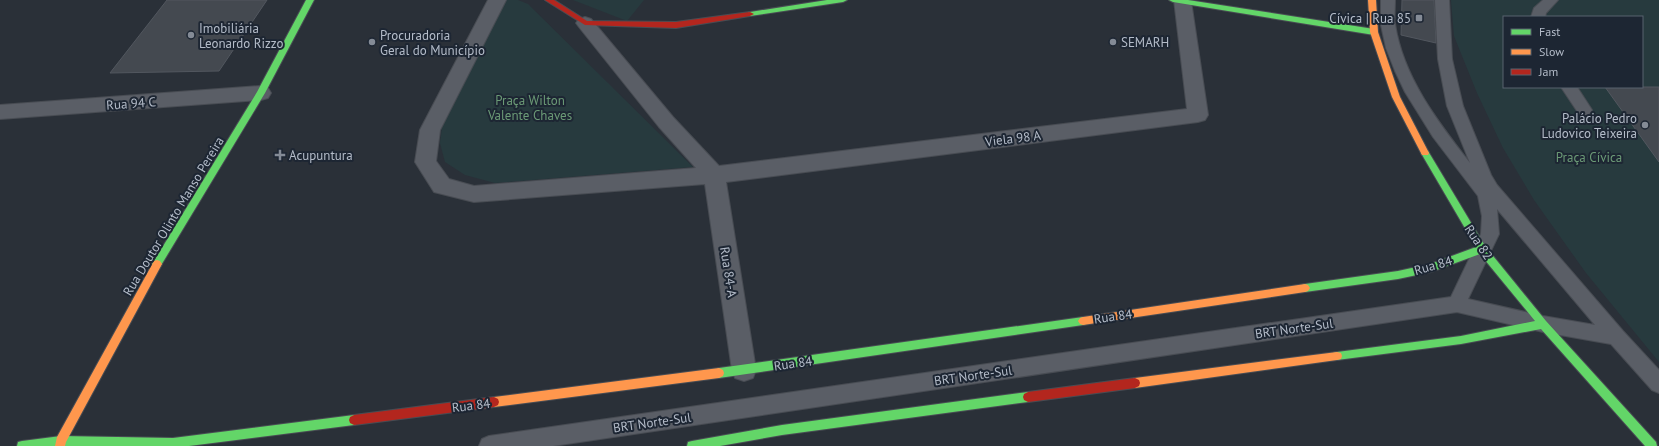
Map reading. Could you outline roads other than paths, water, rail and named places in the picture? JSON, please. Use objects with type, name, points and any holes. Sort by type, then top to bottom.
[{"type":"main road","name":"Rua Doutor Olinto Manso Pereira","points":[[60,443],[154,270],[261,93],[310,0]]},
{"type":"main road","points":[[549,0],[585,23],[676,25],[843,0]]},
{"type":"main road","name":"Rua 82","points":[[1372,0],[1374,32],[1396,97],[1429,161],[1482,249],[1543,324],[1652,446]]},
{"type":"main road","points":[[1177,1],[1374,32]]},
{"type":"main road","name":"Rua 84","points":[[22,446],[60,443],[173,443],[744,370],[1398,275],[1431,268],[1482,249]]},
{"type":"main road","points":[[692,446],[783,438],[1461,340],[1543,324]]},
{"type":"street","points":[[497,0],[430,130],[424,162],[442,186],[474,194],[714,175]]},
{"type":"street","name":"Viela 98 A","points":[[714,175],[1198,115],[1177,1]]},
{"type":"street","points":[[585,23],[666,122],[714,175]]},
{"type":"street","name":"Rua 94 C","points":[[0,112],[261,93]]},
{"type":"street","name":"Rua 84-A","points":[[714,175],[744,370]]},
{"type":"lane","points":[[1388,0],[1388,24],[1400,68],[1424,113],[1484,185],[1491,190],[1616,337],[1659,384]]},
{"type":"lane","points":[[1442,0],[1445,60],[1455,106],[1484,185],[1491,224],[1488,243],[1482,249],[1457,304],[1543,324],[1616,337]]},
{"type":"lane","points":[[1538,16],[1539,10],[1551,0]]},
{"type":"lane","points":[[1570,88],[1584,110]]},
{"type":"lane","name":"BRT Norte-Sul","points":[[489,446],[1457,304]]},
{"type":"place","name":"Cívica | Rua 85","points":[[1419,18]]},
{"type":"place","name":"Imobiliária Leonardo Rizzo","points":[[191,35]]},
{"type":"place","name":"Procuradoria Geral do Município","points":[[372,42]]},
{"type":"place","name":"SEMARH","points":[[1113,42]]},
{"type":"place","name":"Palácio Pedro Ludovico Teixeira","points":[[1645,125]]},
{"type":"place","name":"Acupuntura","points":[[280,155]]},
{"type":"park label","name":"Praça Wilton Valente Chaves","points":[[530,108]]},
{"type":"park label","name":"Praça Cívica","points":[[1589,157]]}]
